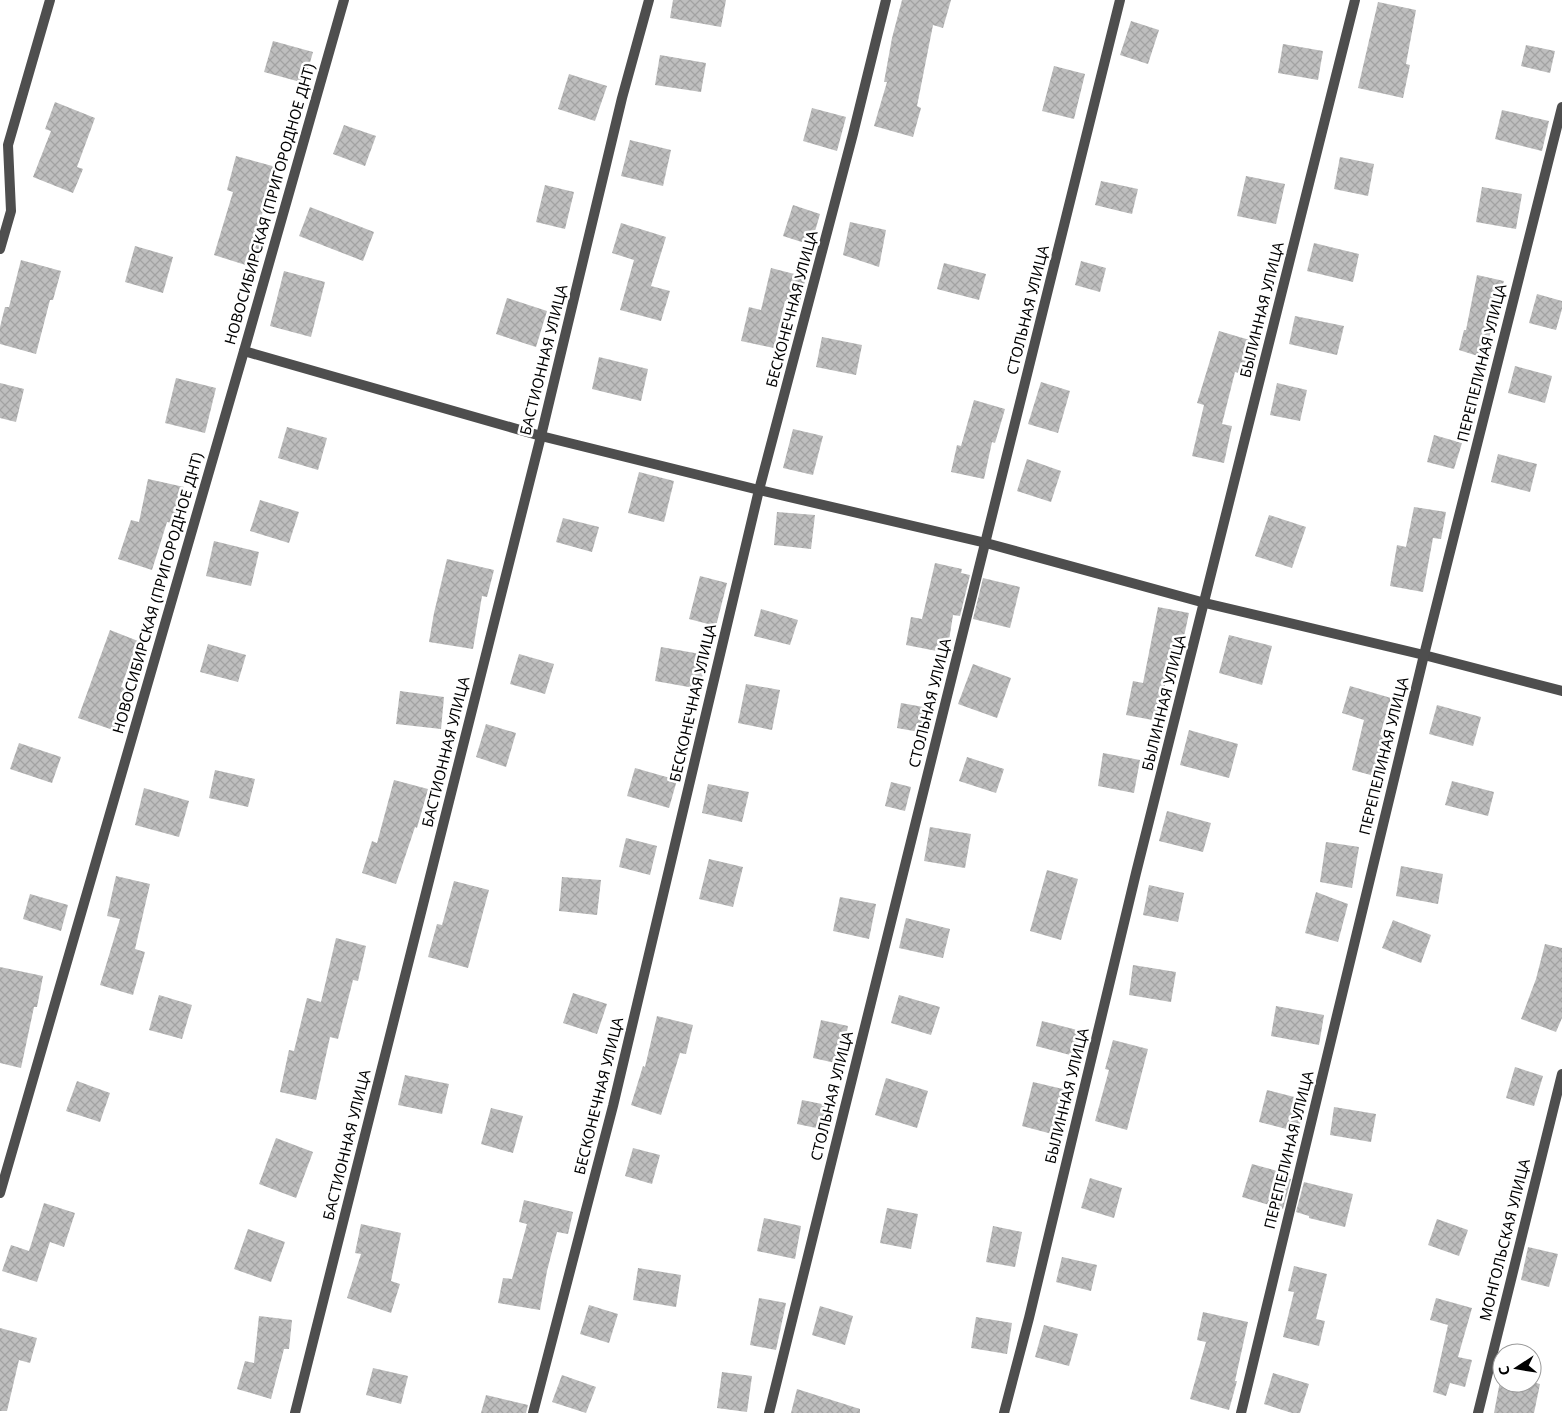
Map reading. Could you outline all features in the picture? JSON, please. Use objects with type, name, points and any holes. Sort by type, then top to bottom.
[{"type":"street","points":[[0,249],[11,211],[8,145],[50,0]]},
{"type":"street","name":"НОВОСИБИРСКАЯ (ПРИГОРОДНОЕ ДНТ)","points":[[0,1193],[344,0]]},
{"type":"street","name":"БАСТИОННАЯ УЛИЦА","points":[[295,1413],[541,436],[622,98],[648,0]]},
{"type":"street","name":"БЕСКОНЕЧНАЯ УЛИЦА","points":[[533,1413],[613,1106],[759,490],[853,134],[886,0]]},
{"type":"street","name":"СТОЛЬНАЯ УЛИЦА","points":[[769,1413],[1120,0]]},
{"type":"street","name":"БЫЛИННАЯ УЛИЦА","points":[[1004,1413],[1136,873],[1355,0]]},
{"type":"street","name":"ПЕРЕПЕЛИНАЯ УЛИЦА","points":[[1241,1413],[1424,655],[1562,107]]},
{"type":"street","points":[[0,208],[11,211]]},
{"type":"street","points":[[244,351],[541,436],[759,490],[986,543],[1205,603],[1424,655],[1562,691]]},
{"type":"street","name":"МОНГОЛЬСКАЯ УЛИЦА","points":[[1478,1413],[1562,1074]]},
{"type":"building","points":[[673,0],[726,0],[721,27],[670,18]]},
{"type":"building","points":[[902,0],[951,0],[943,28],[933,25],[917,106],[921,108],[913,137],[874,126],[887,82],[884,82],[892,38]]},
{"type":"building","points":[[1378,2],[1416,10],[1406,64],[1410,65],[1403,98],[1358,88]]},
{"type":"building","points":[[1131,21],[1159,30],[1148,64],[1120,55]]},
{"type":"building","points":[[273,41],[313,52],[304,83],[264,72]]},
{"type":"building","points":[[1283,44],[1323,51],[1318,80],[1278,73]]},
{"type":"building","points":[[1526,45],[1555,51],[1550,73],[1521,66]]},
{"type":"building","points":[[660,55],[706,63],[701,92],[655,85]]},
{"type":"building","points":[[1054,66],[1085,74],[1074,119],[1042,111]]},
{"type":"building","points":[[569,74],[607,86],[595,121],[558,109]]},
{"type":"building","points":[[55,102],[95,118],[77,167],[83,169],[73,193],[33,177],[51,131],[45,129]]},
{"type":"building","points":[[812,108],[846,117],[837,151],[803,141]]},
{"type":"building","points":[[1502,110],[1549,121],[1542,151],[1495,139]]},
{"type":"building","points":[[344,125],[376,136],[365,166],[333,154]]},
{"type":"building","points":[[630,140],[671,150],[663,186],[621,176]]},
{"type":"building","points":[[236,156],[276,167],[258,228],[267,230],[255,268],[214,255],[233,192],[227,190]]},
{"type":"building","points":[[1340,157],[1374,164],[1368,196],[1334,189]]},
{"type":"building","points":[[1246,176],[1285,184],[1276,224],[1237,216]]},
{"type":"building","points":[[1101,181],[1138,189],[1132,214],[1095,205]]},
{"type":"building","points":[[545,185],[574,192],[565,229],[536,222]]},
{"type":"building","points":[[1482,187],[1522,194],[1516,229],[1476,222]]},
{"type":"building","points":[[793,205],[820,214],[811,245],[783,236]]},
{"type":"building","points":[[310,207],[374,232],[363,261],[299,236]]},
{"type":"building","points":[[850,222],[886,230],[879,267],[843,255]]},
{"type":"building","points":[[621,223],[666,237],[651,286],[670,291],[661,321],[620,310],[634,260],[612,253]]},
{"type":"building","points":[[1314,243],[1359,254],[1353,282],[1307,271]]},
{"type":"building","points":[[135,246],[173,257],[163,293],[125,282]]},
{"type":"building","points":[[21,260],[61,271],[53,300],[50,300],[36,354],[0,344],[0,327],[5,307],[9,307]]},
{"type":"building","points":[[1081,261],[1106,268],[1100,292],[1075,285]]},
{"type":"building","points":[[944,263],[986,274],[979,300],[937,289]]},
{"type":"building","points":[[771,268],[806,277],[799,305],[785,301],[774,348],[741,341],[749,307],[761,310]]},
{"type":"building","points":[[284,271],[325,282],[311,337],[270,326]]},
{"type":"building","points":[[1477,275],[1504,281],[1484,358],[1459,350],[1464,330],[1466,330]]},
{"type":"building","points":[[1537,294],[1562,301],[1562,309],[1556,330],[1529,323]]},
{"type":"building","points":[[507,298],[547,311],[536,347],[496,334]]},
{"type":"building","points":[[1295,316],[1344,326],[1337,355],[1289,344]]},
{"type":"building","points":[[1219,331],[1253,341],[1243,374],[1235,372],[1222,424],[1232,426],[1224,463],[1192,456],[1204,405],[1197,403]]},
{"type":"building","points":[[822,337],[862,345],[856,375],[816,367]]},
{"type":"building","points":[[599,357],[648,369],[641,401],[592,389]]},
{"type":"building","points":[[1515,366],[1552,376],[1545,403],[1508,393]]},
{"type":"building","points":[[176,378],[216,388],[205,433],[165,423]]},
{"type":"building","points":[[1041,382],[1070,391],[1058,433],[1028,424]]},
{"type":"building","points":[[0,383],[24,389],[16,422],[0,418]]},
{"type":"building","points":[[1277,383],[1307,390],[1300,421],[1270,415]]},
{"type":"building","points":[[974,400],[1005,409],[995,443],[992,442],[984,479],[951,472],[957,445],[961,446]]},
{"type":"building","points":[[287,427],[327,438],[318,470],[278,458]]},
{"type":"building","points":[[793,429],[823,436],[813,475],[783,468]]},
{"type":"building","points":[[1434,435],[1462,443],[1454,469],[1427,462]]},
{"type":"building","points":[[1498,454],[1537,464],[1530,492],[1491,482]]},
{"type":"building","points":[[1027,459],[1061,471],[1051,502],[1017,491]]},
{"type":"building","points":[[639,472],[674,481],[664,522],[628,513]]},
{"type":"building","points":[[148,479],[184,487],[176,524],[167,522],[152,570],[118,559],[131,520],[139,522]]},
{"type":"building","points":[[260,500],[299,512],[289,543],[250,531]]},
{"type":"building","points":[[1414,507],[1446,512],[1441,539],[1433,538],[1423,592],[1390,586],[1397,545],[1406,547]]},
{"type":"building","points":[[777,512],[815,515],[811,549],[774,545]]},
{"type":"building","points":[[1269,515],[1306,527],[1292,568],[1255,556]]},
{"type":"building","points":[[563,518],[599,527],[592,552],[556,542]]},
{"type":"building","points":[[214,541],[259,552],[251,586],[206,576]]},
{"type":"building","points":[[447,559],[494,570],[487,597],[482,596],[473,649],[429,642]]},
{"type":"building","points":[[935,563],[962,569],[961,573],[970,575],[960,616],[953,615],[947,653],[906,645],[911,617],[922,619]]},
{"type":"building","points":[[700,576],[727,583],[716,626],[689,619]]},
{"type":"building","points":[[983,578],[1020,587],[1010,628],[973,619]]},
{"type":"building","points":[[1158,607],[1189,613],[1178,665],[1169,664],[1158,721],[1126,715],[1133,681],[1143,683]]},
{"type":"building","points":[[761,609],[798,620],[790,645],[754,636]]},
{"type":"building","points":[[110,630],[138,641],[121,687],[130,690],[116,731],[78,718]]},
{"type":"building","points":[[1229,635],[1272,646],[1262,685],[1219,673]]},
{"type":"building","points":[[208,644],[246,655],[238,682],[200,672]]},
{"type":"building","points":[[661,647],[706,655],[700,689],[655,681]]},
{"type":"building","points":[[519,654],[554,664],[545,694],[510,684]]},
{"type":"building","points":[[973,664],[1011,678],[997,718],[958,704]]},
{"type":"building","points":[[746,684],[780,690],[772,730],[738,723]]},
{"type":"building","points":[[1350,686],[1391,698],[1380,735],[1392,738],[1382,778],[1352,770],[1364,720],[1342,713]]},
{"type":"building","points":[[400,691],[444,697],[441,729],[396,724]]},
{"type":"building","points":[[901,703],[929,708],[925,733],[897,728]]},
{"type":"building","points":[[1437,705],[1481,717],[1473,746],[1429,734]]},
{"type":"building","points":[[486,724],[516,733],[506,767],[476,757]]},
{"type":"building","points":[[1189,730],[1238,744],[1229,778],[1180,765]]},
{"type":"building","points":[[19,743],[61,757],[52,783],[10,769]]},
{"type":"building","points":[[1103,753],[1140,760],[1134,793],[1098,786]]},
{"type":"building","points":[[967,757],[1004,769],[996,793],[959,781]]},
{"type":"building","points":[[635,768],[677,780],[669,808],[627,796]]},
{"type":"building","points":[[215,770],[255,779],[248,807],[209,798]]},
{"type":"building","points":[[394,780],[428,789],[417,828],[415,827],[396,884],[362,873],[372,841],[377,843]]},
{"type":"building","points":[[1452,781],[1494,792],[1488,816],[1445,805]]},
{"type":"building","points":[[891,782],[911,787],[905,811],[885,806]]},
{"type":"building","points":[[708,784],[749,792],[742,822],[702,813]]},
{"type":"building","points":[[144,788],[189,801],[179,837],[135,825]]},
{"type":"building","points":[[1167,811],[1211,823],[1203,852],[1159,841]]},
{"type":"building","points":[[930,827],[971,834],[965,868],[924,861]]},
{"type":"building","points":[[626,838],[657,846],[650,875],[619,867]]},
{"type":"building","points":[[1326,842],[1359,847],[1352,888],[1320,882]]},
{"type":"building","points":[[709,859],[743,867],[733,907],[699,899]]},
{"type":"building","points":[[1401,866],[1443,874],[1438,904],[1396,896]]},
{"type":"building","points":[[1047,870],[1078,879],[1061,940],[1030,931]]},
{"type":"building","points":[[116,876],[150,884],[135,949],[145,952],[133,995],[100,985],[120,919],[107,916]]},
{"type":"building","points":[[562,877],[601,880],[597,915],[559,911]]},
{"type":"building","points":[[454,881],[489,890],[468,968],[428,957],[437,924],[442,925]]},
{"type":"building","points":[[1149,885],[1184,893],[1178,922],[1143,915]]},
{"type":"building","points":[[1316,892],[1348,904],[1338,942],[1305,933]]},
{"type":"building","points":[[30,894],[68,905],[61,931],[23,919]]},
{"type":"building","points":[[840,897],[876,904],[869,939],[833,931]]},
{"type":"building","points":[[906,918],[950,929],[943,958],[899,948]]},
{"type":"building","points":[[1393,920],[1431,935],[1421,963],[1382,948]]},
{"type":"building","points":[[336,938],[366,946],[358,981],[353,980],[338,1039],[330,1037],[316,1100],[280,1092],[289,1050],[294,1051],[307,998],[321,1002]]},
{"type":"building","points":[[1545,944],[1562,948],[1562,1018],[1556,1032],[1521,1019],[1536,979]]},
{"type":"building","points":[[1133,965],[1176,972],[1171,1002],[1129,995]]},
{"type":"building","points":[[0,967],[43,976],[37,1007],[34,1007],[21,1068],[0,1063]]},
{"type":"building","points":[[573,993],[607,1004],[597,1034],[563,1023]]},
{"type":"building","points":[[159,995],[192,1005],[182,1039],[149,1030]]},
{"type":"building","points":[[899,995],[940,1007],[931,1035],[891,1023]]},
{"type":"building","points":[[1276,1006],[1324,1015],[1319,1045],[1271,1036]]},
{"type":"building","points":[[657,1016],[693,1025],[686,1054],[680,1053],[661,1115],[631,1105],[643,1066],[645,1067]]},
{"type":"building","points":[[821,1020],[848,1026],[840,1064],[813,1058]]},
{"type":"building","points":[[1042,1021],[1081,1031],[1074,1056],[1036,1046]]},
{"type":"building","points":[[1113,1040],[1148,1049],[1127,1130],[1095,1121],[1109,1070],[1105,1069]]},
{"type":"building","points":[[1515,1067],[1543,1076],[1534,1106],[1506,1098]]},
{"type":"building","points":[[405,1075],[449,1084],[442,1114],[398,1105]]},
{"type":"building","points":[[886,1078],[928,1091],[917,1128],[875,1115]]},
{"type":"building","points":[[77,1081],[110,1093],[100,1122],[66,1111]]},
{"type":"building","points":[[1033,1082],[1067,1090],[1056,1135],[1022,1126]]},
{"type":"building","points":[[1267,1090],[1306,1100],[1298,1132],[1259,1122]]},
{"type":"building","points":[[802,1100],[832,1106],[826,1130],[797,1124]]},
{"type":"building","points":[[1334,1107],[1376,1114],[1371,1142],[1330,1135]]},
{"type":"building","points":[[491,1108],[523,1116],[513,1153],[481,1144]]},
{"type":"building","points":[[276,1138],[313,1152],[296,1198],[259,1184]]},
{"type":"building","points":[[633,1148],[660,1155],[652,1184],[625,1176]]},
{"type":"building","points":[[1252,1164],[1288,1174],[1287,1178],[1291,1179],[1283,1209],[1242,1197]]},
{"type":"building","points":[[1090,1178],[1122,1188],[1114,1218],[1081,1208]]},
{"type":"building","points":[[1304,1182],[1353,1194],[1345,1227],[1309,1218],[1309,1216],[1296,1212]]},
{"type":"building","points":[[524,1200],[573,1212],[568,1234],[557,1232],[540,1310],[498,1303],[503,1278],[512,1279],[527,1224],[519,1222]]},
{"type":"building","points":[[44,1203],[75,1213],[64,1247],[50,1242],[37,1282],[2,1271],[11,1245],[29,1251]]},
{"type":"building","points":[[887,1208],[918,1214],[911,1249],[880,1243]]},
{"type":"building","points":[[764,1218],[801,1226],[795,1259],[757,1251]]},
{"type":"building","points":[[1437,1219],[1468,1230],[1459,1256],[1428,1245]]},
{"type":"building","points":[[361,1224],[401,1233],[391,1281],[400,1284],[391,1313],[347,1298],[361,1254],[355,1253]]},
{"type":"building","points":[[993,1226],[1022,1232],[1015,1267],[986,1262]]},
{"type":"building","points":[[248,1229],[285,1242],[271,1282],[234,1269]]},
{"type":"building","points":[[1528,1247],[1558,1254],[1549,1287],[1521,1280]]},
{"type":"building","points":[[1062,1257],[1097,1265],[1091,1291],[1056,1282]]},
{"type":"building","points":[[1294,1266],[1327,1274],[1316,1319],[1325,1321],[1319,1346],[1283,1337],[1294,1292],[1288,1291]]},
{"type":"building","points":[[638,1268],[681,1275],[676,1307],[633,1300]]},
{"type":"building","points":[[759,1298],[786,1303],[776,1350],[750,1345]]},
{"type":"building","points":[[1436,1298],[1472,1308],[1458,1357],[1472,1360],[1465,1387],[1450,1383],[1446,1396],[1433,1392],[1448,1325],[1430,1320]]},
{"type":"building","points":[[589,1305],[618,1314],[609,1343],[580,1334]]},
{"type":"building","points":[[820,1306],[853,1316],[845,1345],[812,1335]]},
{"type":"building","points":[[1203,1312],[1248,1322],[1235,1381],[1237,1381],[1229,1410],[1190,1399],[1206,1342],[1197,1340]]},
{"type":"building","points":[[259,1316],[292,1320],[289,1349],[284,1349],[271,1399],[237,1389],[245,1361],[254,1363]]},
{"type":"building","points":[[976,1317],[1012,1323],[1007,1354],[971,1348]]},
{"type":"building","points":[[1044,1325],[1078,1334],[1069,1366],[1035,1357]]},
{"type":"building","points":[[0,1328],[37,1338],[30,1363],[19,1360],[7,1411],[0,1411]]},
{"type":"building","points":[[373,1368],[408,1376],[401,1404],[366,1395]]},
{"type":"building","points":[[722,1372],[752,1376],[747,1412],[717,1408]]},
{"type":"building","points":[[1273,1373],[1309,1384],[1300,1413],[1292,1413],[1264,1404]]},
{"type":"building","points":[[562,1375],[596,1387],[586,1413],[552,1402]]},
{"type":"building","points":[[797,1389],[860,1409],[860,1413],[791,1413]]},
{"type":"building","points":[[1498,1393],[1538,1393],[1534,1413],[1494,1413]]},
{"type":"building","points":[[486,1395],[528,1405],[526,1413],[481,1413]]}]
